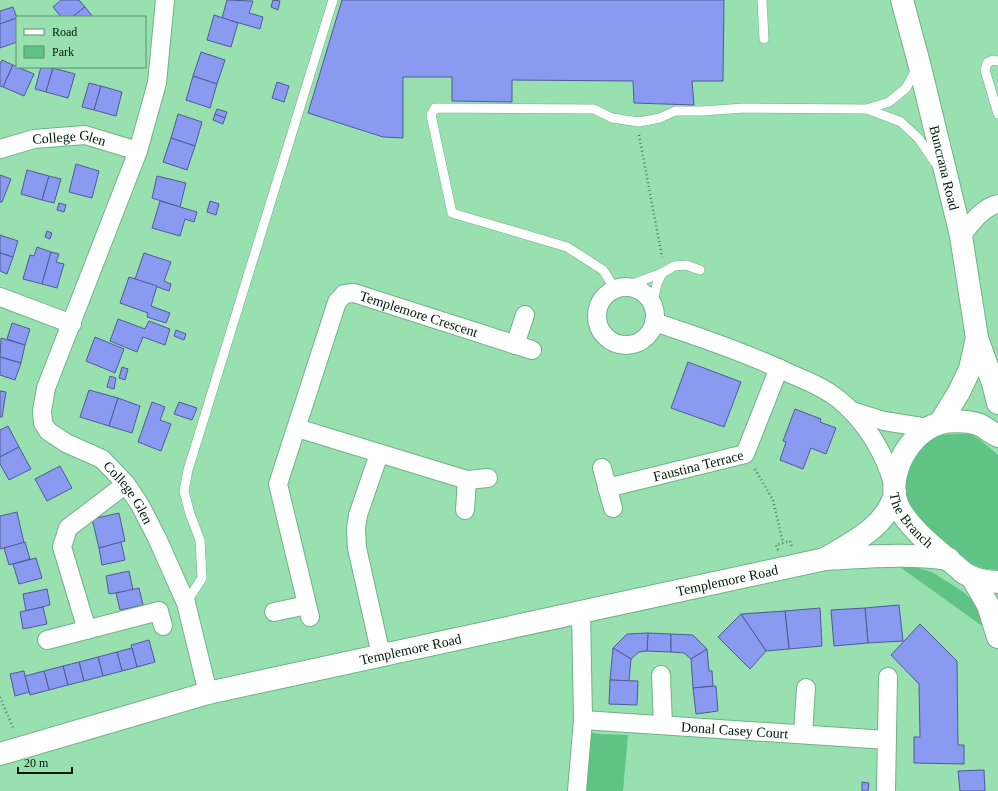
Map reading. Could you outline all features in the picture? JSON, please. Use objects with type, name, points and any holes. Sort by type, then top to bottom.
[{"type":"main road","name":"Buncrana Road","points":[[902,0],[919,63],[961,236],[977,338],[993,383],[998,403]]},
{"type":"main road","name":"Buncrana Road","points":[[934,426],[959,392],[970,369],[977,338]]},
{"type":"main road","points":[[934,426],[957,421],[979,425],[998,436]]},
{"type":"main road","name":"The Branch","points":[[934,426],[908,448],[901,459],[896,472],[894,490],[898,506],[914,529],[973,579]]},
{"type":"main road","name":"Templemore Road","points":[[825,559],[875,527],[889,509],[894,490]]},
{"type":"main road","name":"Templemore Road","points":[[0,754],[208,693],[825,559],[904,555],[949,559]]},
{"type":"main road","points":[[973,579],[986,582],[998,582]]},
{"type":"main road","points":[[973,579],[988,605],[998,637]]},
{"type":"street","name":"College Glen","points":[[165,0],[157,83],[138,151],[46,388],[42,411],[43,423],[48,431],[66,443],[102,459],[126,484],[140,505],[157,538],[186,603],[208,693]]},
{"type":"street","name":"College Glen","points":[[0,149],[34,139],[86,135],[138,151]]},
{"type":"street","points":[[961,236],[984,211],[993,205],[998,204]]},
{"type":"street","points":[[619,288],[633,288],[641,291],[648,297],[653,314],[650,332],[644,339],[635,344],[625,345],[615,343],[607,338],[600,330],[597,321],[597,311],[600,302],[606,294],[619,288]]},
{"type":"street","name":"Templemore Crescent","points":[[274,612],[308,611],[278,484],[337,302],[344,294],[354,293],[532,350]]},
{"type":"street","points":[[0,297],[72,324]]},
{"type":"street","points":[[653,314],[701,337],[779,368],[822,388],[836,397],[852,411],[884,458],[889,469],[894,490]]},
{"type":"street","points":[[515,345],[525,315]]},
{"type":"street","name":"Faustina Terrace","points":[[607,488],[745,454],[779,368]]},
{"type":"street","points":[[852,411],[884,421],[934,426]]},
{"type":"street","points":[[297,428],[466,480],[488,478]]},
{"type":"street","points":[[379,454],[358,515],[356,529],[357,548],[381,655]]},
{"type":"street","points":[[602,468],[613,508]]},
{"type":"street","points":[[465,510],[466,480]]},
{"type":"street","points":[[87,630],[62,547],[68,528],[126,484]]},
{"type":"street","points":[[47,640],[159,611],[164,626]]},
{"type":"street","points":[[577,791],[583,720],[581,612]]},
{"type":"street","points":[[661,675],[663,726]]},
{"type":"street","points":[[886,791],[888,676]]},
{"type":"street","points":[[803,734],[806,688]]},
{"type":"street","name":"Donal Casey Court","points":[[583,720],[887,740]]},
{"type":"lane","points":[[186,603],[202,578],[200,540],[190,514],[184,491],[188,470],[333,0]]},
{"type":"lane","points":[[762,0],[764,39]]},
{"type":"lane","points":[[998,61],[993,60],[987,63],[985,70],[998,114]]},
{"type":"lane","points":[[700,270],[686,265],[674,266],[663,272],[619,288],[603,270],[567,247],[452,213],[431,115],[435,108],[594,109],[612,118],[639,122],[660,118],[675,111],[744,108],[867,109],[889,102],[906,88],[919,63]]},
{"type":"lane","points":[[867,109],[901,122],[920,139],[947,179]]},
{"type":"lane","points":[[653,314],[657,284],[663,272]]},
{"type":"path","points":[[639,122],[639,140],[663,272]]},
{"type":"path","points":[[745,454],[773,500],[783,543]]},
{"type":"green space","points":[[970,434],[979,439],[998,455],[998,570],[985,569],[972,564],[916,517],[906,496],[905,484],[911,460],[929,439],[941,435]]},
{"type":"green space","points":[[897,565],[910,566],[932,572],[962,591],[978,605],[985,628]]},
{"type":"green space","points":[[588,732],[628,735],[623,791],[586,791]]},
{"type":"building","points":[[61,0],[79,0],[85,7],[73,16],[60,16],[53,7]]},
{"type":"building","points":[[227,0],[253,1],[249,13],[263,17],[260,29],[222,18]]},
{"type":"building","points":[[273,0],[280,1],[278,10],[271,7]]},
{"type":"building","points":[[342,0],[724,0],[723,81],[692,81],[694,105],[634,103],[633,81],[512,80],[512,102],[452,101],[452,77],[403,77],[403,138],[383,137],[308,113]]},
{"type":"building","points":[[13,7],[16,18],[0,24],[0,11]]},
{"type":"building","points":[[85,7],[92,16],[73,16]]},
{"type":"building","points":[[214,15],[238,23],[231,47],[207,40]]},
{"type":"building","points":[[16,18],[16,42],[0,48],[0,24]]},
{"type":"building","points":[[201,52],[225,60],[217,84],[193,76]]},
{"type":"building","points":[[2,60],[13,65],[3,87],[0,86],[0,64]]},
{"type":"building","points":[[13,65],[16,66],[16,68],[20,68],[34,74],[24,96],[3,87]]},
{"type":"building","points":[[41,68],[53,68],[46,92],[35,89]]},
{"type":"building","points":[[53,68],[75,74],[68,98],[46,92]]},
{"type":"building","points":[[193,76],[217,84],[210,108],[186,100]]},
{"type":"building","points":[[277,82],[289,86],[284,102],[272,98]]},
{"type":"building","points":[[89,83],[101,86],[94,110],[82,107]]},
{"type":"building","points":[[101,86],[122,92],[116,116],[94,110]]},
{"type":"building","points":[[217,109],[227,112],[225,118],[215,114]]},
{"type":"building","points":[[178,114],[202,122],[195,146],[171,138]]},
{"type":"building","points":[[215,114],[225,118],[223,124],[213,120]]},
{"type":"building","points":[[171,138],[195,146],[187,170],[163,162]]},
{"type":"building","points":[[76,164],[99,171],[92,198],[69,192]]},
{"type":"building","points":[[27,170],[49,176],[42,200],[21,194]]},
{"type":"building","points":[[0,175],[11,179],[2,202],[0,202]]},
{"type":"building","points":[[49,176],[61,179],[54,203],[42,200]]},
{"type":"building","points":[[157,176],[186,183],[180,207],[152,198]]},
{"type":"building","points":[[160,201],[197,212],[194,222],[185,219],[180,236],[152,228]]},
{"type":"building","points":[[210,201],[219,204],[216,215],[207,212]]},
{"type":"building","points":[[59,203],[66,205],[64,212],[57,210]]},
{"type":"building","points":[[47,231],[52,233],[50,239],[45,237]]},
{"type":"building","points":[[0,235],[18,241],[13,257],[0,253]]},
{"type":"building","points":[[37,247],[51,252],[42,284],[23,279],[30,255],[34,256]]},
{"type":"building","points":[[51,252],[59,254],[56,262],[64,264],[57,288],[42,284]]},
{"type":"building","points":[[0,253],[13,257],[7,274],[0,271]]},
{"type":"building","points":[[144,253],[171,262],[164,281],[171,284],[169,291],[135,279]]},
{"type":"building","points":[[129,277],[157,286],[151,306],[170,313],[166,323],[147,317],[148,313],[120,303]]},
{"type":"building","points":[[118,319],[145,329],[149,321],[170,329],[165,345],[143,337],[137,352],[110,341]]},
{"type":"building","points":[[12,323],[30,329],[25,345],[7,339]]},
{"type":"building","points":[[176,330],[186,334],[184,340],[174,336]]},
{"type":"building","points":[[95,337],[124,349],[115,373],[86,361]]},
{"type":"building","points":[[1,338],[25,345],[21,363],[0,357]]},
{"type":"building","points":[[0,357],[21,363],[15,380],[0,375]]},
{"type":"building","points":[[688,362],[741,382],[724,427],[671,408]]},
{"type":"building","points":[[122,367],[128,369],[125,380],[119,378]]},
{"type":"building","points":[[110,376],[116,378],[114,389],[107,387]]},
{"type":"building","points":[[89,390],[118,398],[109,426],[80,417]]},
{"type":"building","points":[[0,391],[6,392],[2,417],[0,417]]},
{"type":"building","points":[[118,398],[140,406],[132,433],[109,426]]},
{"type":"building","points":[[152,402],[165,407],[160,420],[171,424],[161,451],[138,442]]},
{"type":"building","points":[[179,402],[197,408],[192,420],[174,414]]},
{"type":"building","points":[[795,409],[821,419],[820,422],[836,428],[826,454],[811,448],[803,469],[780,460],[786,442],[783,441]]},
{"type":"building","points":[[8,426],[19,447],[0,457],[0,430]]},
{"type":"building","points":[[19,447],[31,469],[9,480],[0,464],[0,457]]},
{"type":"building","points":[[60,466],[72,488],[47,501],[35,479]]},
{"type":"building","points":[[17,512],[24,543],[0,549],[0,516]]},
{"type":"building","points":[[119,513],[125,541],[99,548],[92,519]]},
{"type":"building","points":[[25,542],[30,559],[9,565],[4,548]]},
{"type":"building","points":[[121,542],[125,560],[102,565],[99,548]]},
{"type":"building","points":[[36,558],[42,578],[19,584],[13,564]]},
{"type":"building","points":[[129,571],[133,590],[109,594],[106,576]]},
{"type":"building","points":[[139,588],[143,605],[120,610],[116,593]]},
{"type":"building","points":[[47,589],[50,605],[26,611],[23,594]]},
{"type":"building","points":[[899,605],[903,641],[868,643],[865,608]]},
{"type":"building","points":[[43,607],[47,624],[23,629],[20,612]]},
{"type":"building","points":[[820,608],[822,646],[789,649],[785,611]]},
{"type":"building","points":[[865,608],[868,643],[834,646],[831,610]]},
{"type":"building","points":[[785,611],[789,649],[766,651],[741,614]]},
{"type":"building","points":[[741,614],[766,651],[750,669],[718,637]]},
{"type":"building","points":[[920,624],[957,661],[958,745],[964,745],[964,764],[914,763],[914,737],[920,737],[919,684],[891,655]]},
{"type":"building","points":[[648,633],[671,634],[671,652],[647,651]]},
{"type":"building","points":[[648,633],[647,651],[639,652],[631,659],[613,648],[627,634]]},
{"type":"building","points":[[671,634],[693,635],[707,649],[691,659],[684,653],[671,652]]},
{"type":"building","points":[[149,640],[155,662],[137,667],[131,645]]},
{"type":"building","points":[[132,648],[137,667],[122,671],[117,652]]},
{"type":"building","points":[[613,648],[631,659],[629,681],[610,680]]},
{"type":"building","points":[[707,649],[709,671],[712,671],[713,686],[693,688],[691,659]]},
{"type":"building","points":[[117,652],[122,671],[103,676],[98,657]]},
{"type":"building","points":[[98,657],[103,676],[84,681],[79,662]]},
{"type":"building","points":[[79,662],[84,681],[68,685],[63,666]]},
{"type":"building","points":[[63,666],[68,685],[49,690],[44,671]]},
{"type":"building","points":[[24,671],[29,692],[15,696],[10,674]]},
{"type":"building","points":[[44,671],[49,690],[30,695],[25,676]]},
{"type":"building","points":[[610,680],[638,681],[637,705],[609,704]]},
{"type":"building","points":[[716,686],[718,711],[696,714],[693,688]]},
{"type":"building","points":[[984,770],[985,791],[960,791],[958,771]]},
{"type":"building","points":[[862,782],[869,783],[868,791],[862,791]]}]
